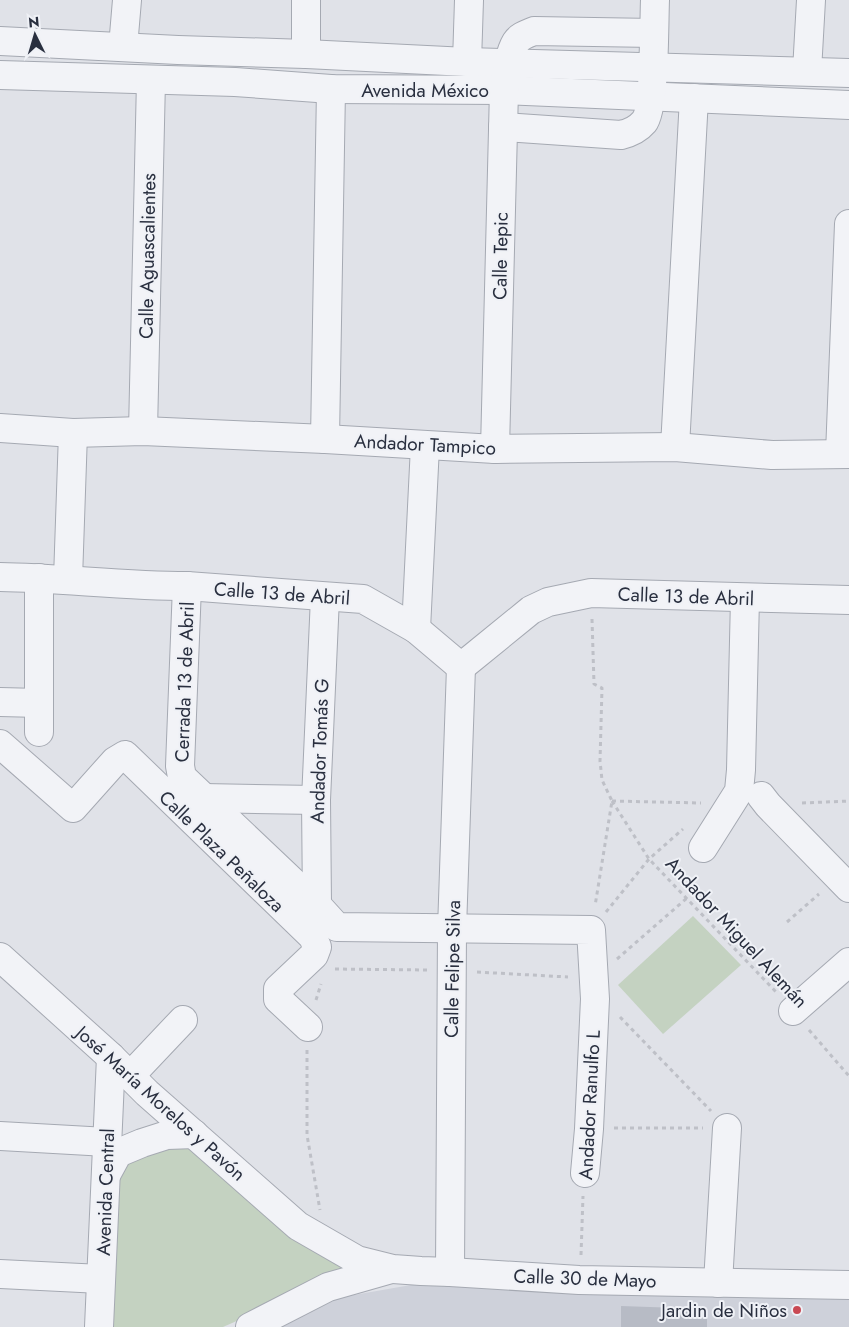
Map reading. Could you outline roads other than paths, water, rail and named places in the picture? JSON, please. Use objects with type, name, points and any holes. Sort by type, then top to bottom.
[{"type":"street","points":[[123,47],[127,0]]},
{"type":"street","points":[[306,0],[306,54]]},
{"type":"street","points":[[467,62],[469,0]]},
{"type":"street","points":[[503,127],[630,134],[645,121],[651,97],[655,0]]},
{"type":"street","points":[[807,72],[811,0]]},
{"type":"street","name":"Calle Tepic","points":[[495,449],[504,90],[509,63],[516,42],[523,36],[534,32],[654,33]]},
{"type":"street","name":"Avenida México","points":[[0,40],[178,50],[467,62],[849,73]]},
{"type":"street","name":"Avenida México","points":[[0,76],[235,82],[331,89],[504,90],[849,105]]},
{"type":"street","name":"Calle Aguascalientes","points":[[143,431],[151,80]]},
{"type":"street","points":[[325,439],[331,89]]},
{"type":"street","points":[[675,447],[694,98]]},
{"type":"street","points":[[845,454],[849,224]]},
{"type":"street","name":"Andador Tampico","points":[[0,428],[73,432],[143,431],[495,449],[675,447],[772,455],[845,454]]},
{"type":"street","points":[[68,579],[73,432]]},
{"type":"street","points":[[416,629],[425,446]]},
{"type":"street","name":"Calle 13 de Abril","points":[[0,578],[68,579],[363,599],[416,629],[461,667],[531,610],[548,602],[591,593],[849,600]]},
{"type":"street","points":[[39,578],[39,732]]},
{"type":"street","name":"Cerrada 13 de Abril","points":[[187,586],[180,766],[182,776],[317,905],[337,927],[452,930]]},
{"type":"street","name":"Andador Tomás G","points":[[317,905],[316,800],[325,597]]},
{"type":"street","points":[[703,848],[739,791],[745,598]]},
{"type":"street","name":"Calle Felipe Silva","points":[[450,1272],[452,930],[461,667]]},
{"type":"street","points":[[0,702],[39,703]]},
{"type":"street","name":"Calle Plaza Peñaloza","points":[[0,744],[73,808],[115,761],[125,755],[313,937],[317,947],[314,955],[278,989],[278,999],[308,1027]]},
{"type":"street","points":[[204,798],[316,800]]},
{"type":"street","points":[[764,801],[844,882]]},
{"type":"street","name":"Andador Ranulfo L","points":[[452,930],[591,930],[595,999],[585,1173]]},
{"type":"street","name":"José María Morelos y Pavón","points":[[0,957],[298,1226],[326,1242]]},
{"type":"street","points":[[793,1011],[849,962]]},
{"type":"street","points":[[130,1076],[183,1020]]},
{"type":"street","name":"Avenida Central","points":[[99,1327],[111,1057]]},
{"type":"street","points":[[718,1283],[727,1128]]},
{"type":"street","points":[[106,1174],[118,1153],[167,1135],[194,1134]]},
{"type":"street","points":[[0,1136],[107,1142]]},
{"type":"street","name":"Calle 30 de Mayo","points":[[326,1242],[357,1260],[393,1268],[421,1271],[579,1280],[849,1285]]},
{"type":"street","points":[[250,1327],[328,1288],[393,1268]]},
{"type":"street","points":[[0,1274],[101,1279]]},
{"type":"place","name":"Jardin de Niños","points":[[797,1310]]}]
